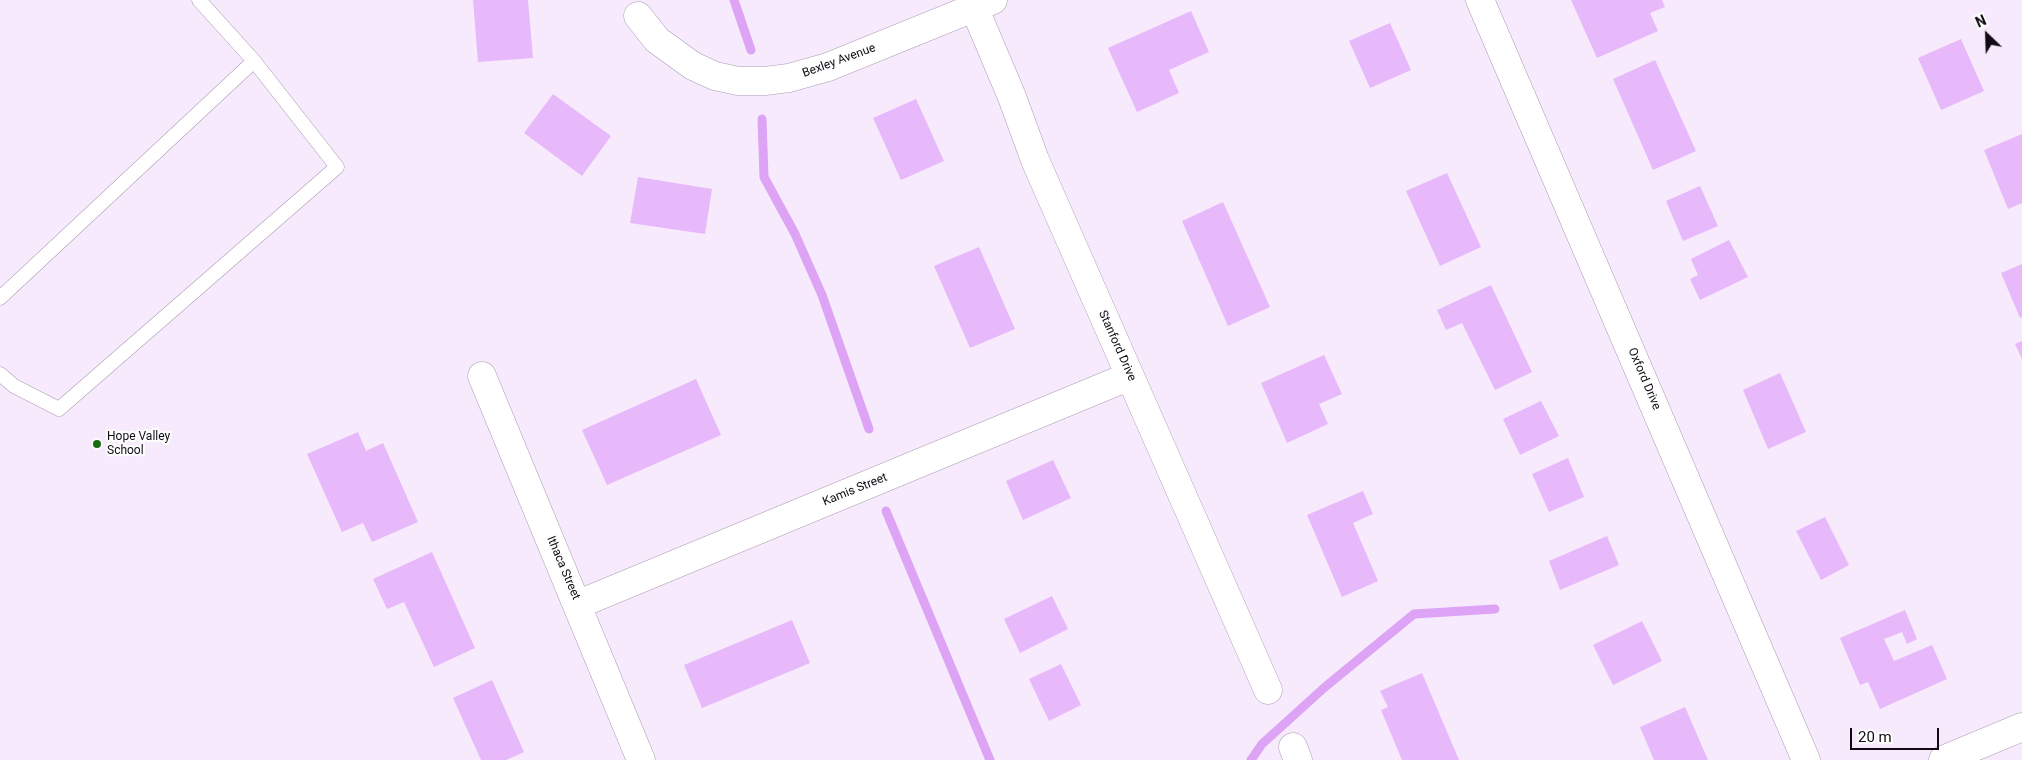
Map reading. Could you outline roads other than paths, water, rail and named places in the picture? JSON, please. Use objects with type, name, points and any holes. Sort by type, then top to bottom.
[{"type":"street","name":"Oxford Drive","points":[[1480,0],[1806,760]]},
{"type":"street","name":"Bexley Avenue","points":[[638,16],[657,40],[694,66],[715,76],[738,81],[765,82],[789,78],[828,67],[980,3]]},
{"type":"street","name":"Stanford Drive","points":[[980,3],[1035,160],[1268,690]]},
{"type":"street","name":"Ithaca Street","points":[[482,376],[579,604],[642,760]]},
{"type":"street","name":"Kamis Street","points":[[579,604],[1130,376]]},
{"type":"street","points":[[1943,760],[2022,726]]},
{"type":"lane","points":[[0,374],[14,386],[59,410],[337,167],[254,61],[199,0]]},
{"type":"lane","points":[[0,298],[254,61]]},
{"type":"waterway","points":[[734,0],[751,50]]},
{"type":"waterway","points":[[762,119],[764,177],[795,234],[822,295],[869,429]]},
{"type":"waterway","points":[[886,511],[990,760]]},
{"type":"waterway","points":[[1251,760],[1262,744],[1325,687],[1414,614],[1495,609]]},
{"type":"place","name":"Hope Valley School","points":[[97,444]]}]
